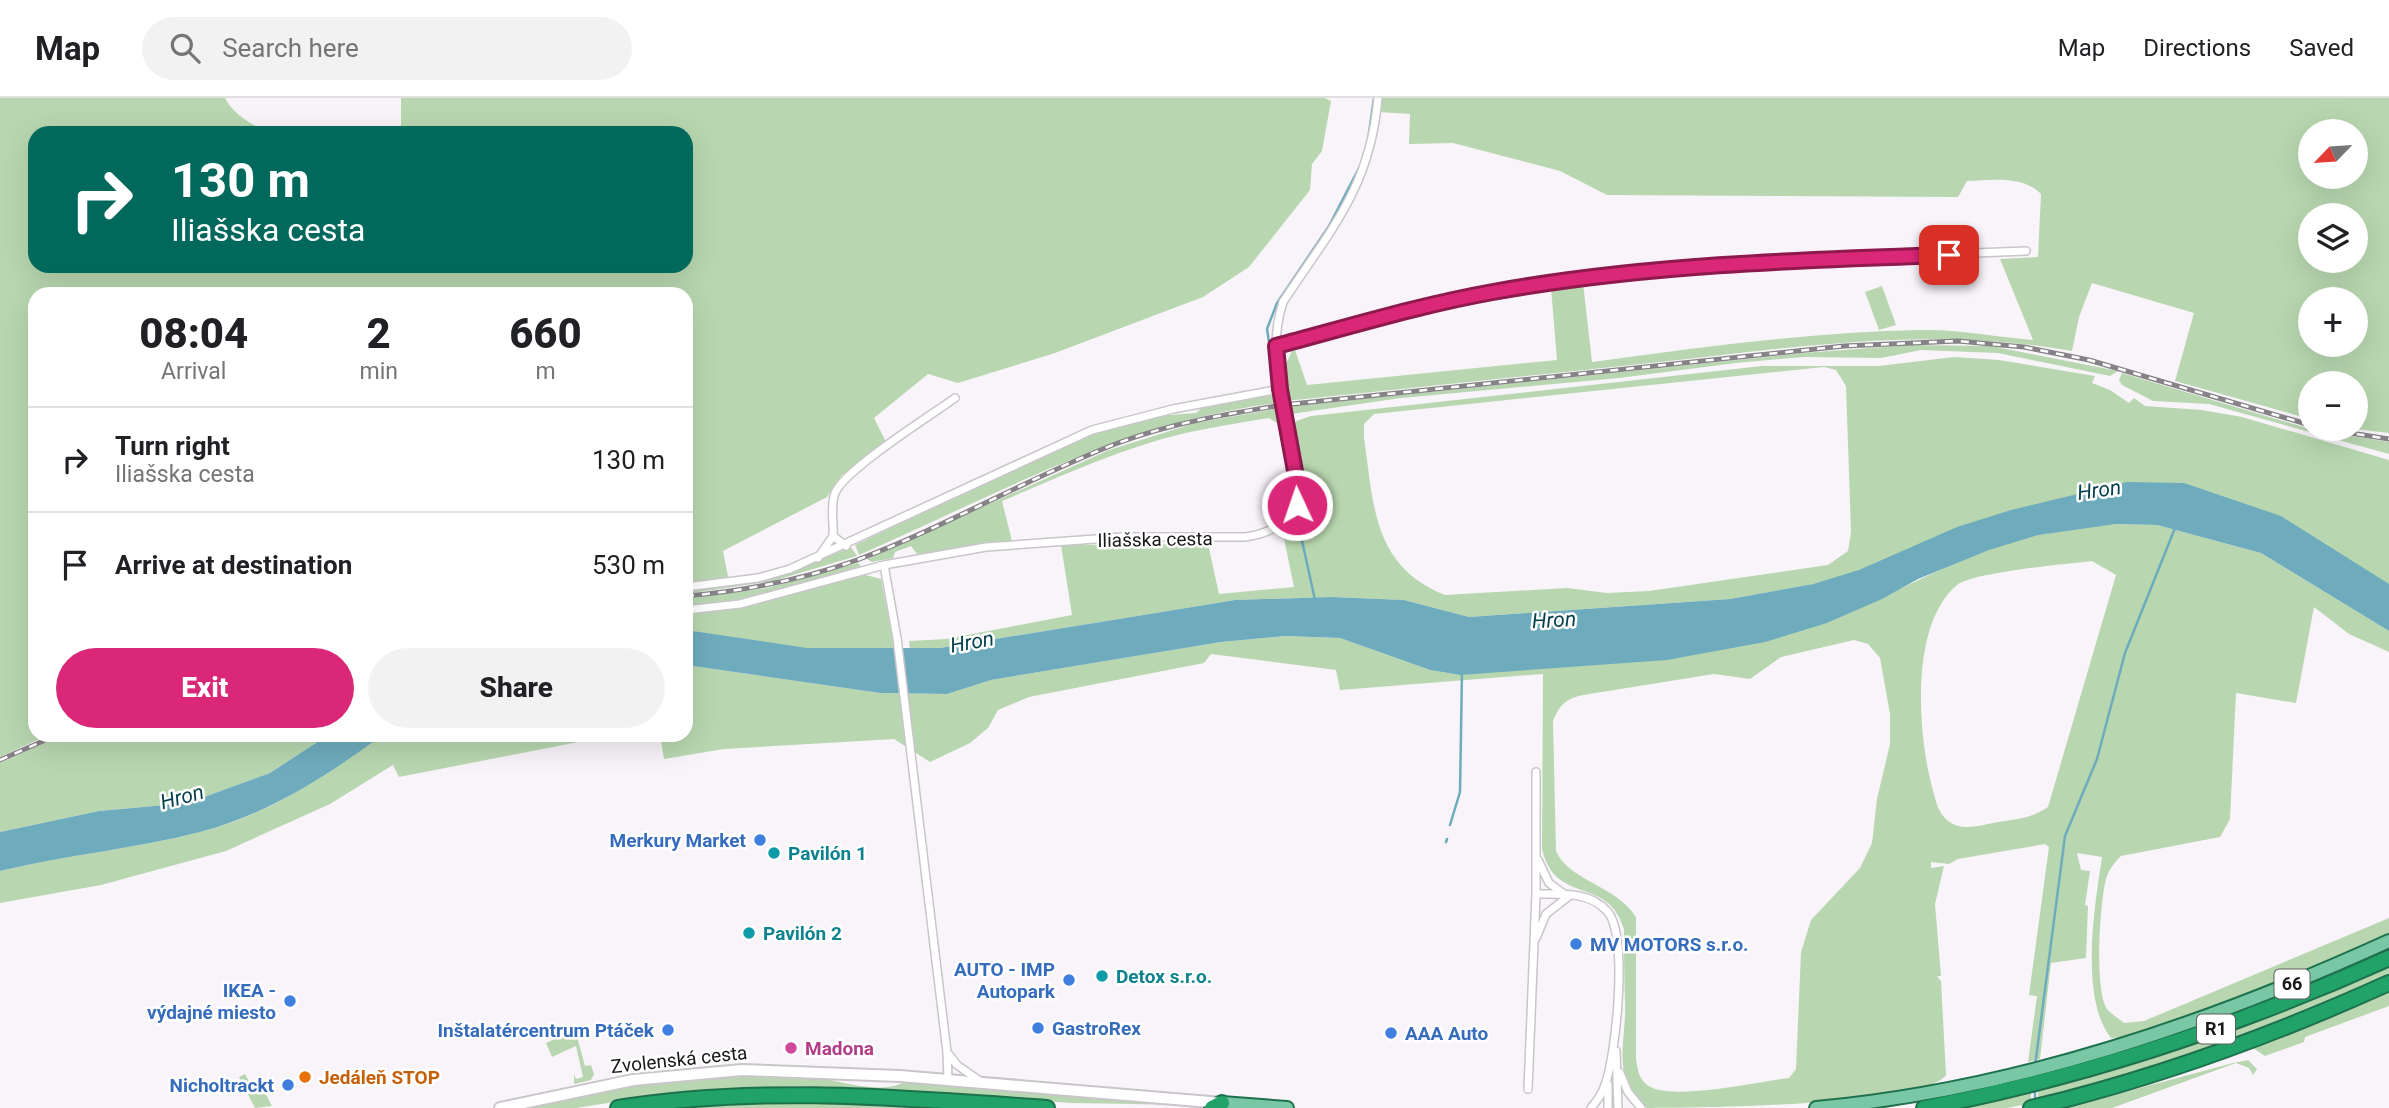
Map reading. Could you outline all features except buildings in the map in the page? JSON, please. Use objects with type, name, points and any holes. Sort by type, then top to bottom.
[{"type":"highway","name":"R1","points":[[1924,1108],[2034,1084],[2217,1029],[2389,958]]},
{"type":"highway","name":"R1","points":[[2034,1107],[2163,1071],[2295,1023],[2389,983]]},
{"type":"highway","points":[[2163,1071],[2189,1071]]},
{"type":"highway","points":[[618,1108],[688,1098],[790,1093],[1047,1108]]},
{"type":"main road","name":"66","points":[[1816,1108],[1891,1098],[2035,1068],[2205,1017],[2298,981],[2389,941]]},
{"type":"main road","name":"Zvolenská cesta","points":[[500,1108],[633,1080],[702,1072],[817,1071],[948,1079],[1217,1106],[1287,1108]]},
{"type":"street","name":"Iliašska cesta","points":[[693,609],[740,604],[884,565],[1012,544],[1123,537],[1234,538],[1269,531],[1290,516],[1299,498],[1275,390],[1276,346],[1283,302],[1342,213],[1364,171],[1371,148],[1378,98]]},
{"type":"street","points":[[1276,346],[1452,300],[1585,279],[1823,259],[2026,251]]},
{"type":"street","points":[[693,586],[758,578],[818,558],[1092,430],[1173,409],[1275,390]]},
{"type":"street","points":[[818,558],[832,536],[834,495],[846,477],[954,398]]},
{"type":"street","points":[[832,536],[846,546]]},
{"type":"street","points":[[884,565],[897,638],[947,1052],[948,1079]]},
{"type":"street","points":[[1528,1089],[1536,894],[1536,772]]},
{"type":"street","points":[[1536,853],[1549,883],[1568,895],[1600,905],[1609,912],[1617,930],[1615,1044],[1618,1108]]},
{"type":"street","points":[[1536,894],[1568,895]]},
{"type":"street","points":[[1534,948],[1546,914],[1568,895]]},
{"type":"street","points":[[1591,1108],[1604,1087],[1615,1044]]},
{"type":"street","points":[[947,1052],[957,1065],[984,1083]]},
{"type":"street","points":[[1618,1066],[1628,1092],[1640,1108]]},
{"type":"street","points":[[1608,1108],[1609,1070]]},
{"type":"green space","points":[[0,98],[225,98],[234,111],[257,126],[28,126],[28,273],[693,273],[693,126],[401,126],[401,98],[1325,98],[1331,101],[1322,151],[1312,164],[1310,190],[1249,267],[1203,297],[1055,353],[958,383],[928,374],[874,418],[886,442],[842,475],[827,497],[723,551],[728,577],[693,582],[693,287],[28,287],[28,742],[33,742],[0,757]]},
{"type":"green space","points":[[1381,98],[2389,98],[2389,433],[2368,431],[2368,371],[2298,371],[2298,416],[2175,381],[2194,313],[2092,283],[2079,317],[2072,351],[2019,343],[1966,340],[1861,342],[1286,401],[1283,370],[1294,347],[1307,385],[1557,360],[1551,288],[1583,283],[1592,362],[1756,341],[1880,331],[1949,331],[2033,340],[2000,259],[2038,257],[2041,194],[2025,184],[2007,180],[1967,181],[1958,197],[1607,195],[1560,171],[1453,143],[1409,144],[1410,114],[1379,112]]},
{"type":"green space","points":[[1882,286],[1896,325],[1879,330],[1865,292]]},
{"type":"green space","points":[[1910,345],[1991,346],[2118,371],[2110,376],[1998,353],[1921,350],[1881,358],[1804,357],[1736,363],[1619,378],[1401,398],[1291,414],[1287,407],[1803,353]]},
{"type":"green space","points":[[1954,357],[1999,360],[2095,376],[2092,383],[2110,390],[2129,403],[2134,398],[2145,406],[2202,410],[2242,417],[2298,433],[2298,441],[2324,441],[2389,460],[2389,584],[2184,483],[1813,584],[1730,599],[1469,617],[1404,600],[1332,597],[1235,600],[940,648],[910,650],[909,641],[946,639],[1072,615],[1061,545],[1208,544],[1219,594],[1294,587],[1282,529],[1303,502],[1292,428],[1296,421],[1311,416],[1762,366],[1879,366]],"holes":[[[1824,367],[1836,370],[1846,386],[1851,532],[1848,551],[1828,565],[1649,591],[1607,593],[1567,588],[1445,595],[1421,583],[1403,568],[1390,550],[1375,509],[1364,438],[1364,424],[1374,414]]]},
{"type":"green space","points":[[2122,373],[2298,425],[2298,429],[2209,404],[2153,401],[2122,385],[2119,380]]},
{"type":"green space","points":[[1278,396],[1279,403],[1223,412],[1169,425],[1064,463],[859,555],[855,545],[1082,437],[1157,416],[1196,413],[1203,407]]},
{"type":"green space","points":[[1280,408],[1295,501],[1277,423],[1269,418],[1195,431],[1145,444],[1002,501],[1012,541],[917,554],[911,546],[895,552],[893,558],[872,562],[867,559],[1109,450],[1195,423]]},
{"type":"green space","points":[[2368,439],[2389,442],[2389,454],[2342,441],[2368,441]]},
{"type":"green space","points":[[2116,524],[2157,525],[2261,553],[2389,631],[2389,652],[2349,634],[2314,607],[2296,703],[2236,693],[2230,819],[2220,837],[2121,856],[2107,875],[2102,906],[2099,966],[2103,999],[2107,1009],[2124,1023],[2144,1021],[2389,918],[2389,936],[2259,992],[2129,1037],[2111,1038],[2101,1021],[2092,976],[2093,924],[2102,857],[2077,853],[2081,870],[2090,871],[2085,905],[2088,906],[2086,958],[2051,963],[2040,1059],[2028,1062],[2037,996],[2029,995],[2049,847],[2045,844],[1958,859],[1949,864],[1931,862],[1931,868],[1944,866],[1935,904],[1941,976],[1937,976],[1941,981],[1946,1075],[1929,1085],[1897,1093],[1806,1103],[1672,1108],[1647,1108],[1635,1095],[1628,1083],[1622,1057],[1625,1016],[1624,929],[1616,912],[1606,902],[1558,878],[1549,867],[1542,849],[1543,674],[1340,690],[1336,670],[1211,654],[1204,663],[1029,697],[998,710],[988,728],[970,743],[930,762],[894,739],[724,749],[664,759],[661,742],[693,742],[693,666],[880,693],[946,694],[991,680],[1221,642],[1285,636],[1340,638],[1430,670],[1460,675],[1827,623],[1956,563],[2009,543],[2056,531]],"holes":[[[2092,561],[2116,575],[2048,807],[2018,819],[1972,827],[1959,826],[1948,821],[1941,813],[1935,798],[1926,761],[1921,708],[1925,651],[1931,625],[1942,603],[1957,585],[1967,580],[2022,569]],[[1854,640],[1868,644],[1880,658],[1890,714],[1890,744],[1877,799],[1872,843],[1860,868],[1811,920],[1801,952],[1796,1069],[1789,1078],[1693,1091],[1657,1089],[1646,1084],[1641,1079],[1636,1059],[1636,917],[1628,906],[1571,869],[1556,851],[1553,721],[1558,710],[1564,703],[1583,695],[1714,674],[1750,679],[1781,657]]]},
{"type":"green space","points":[[851,547],[857,556],[773,581],[693,593],[693,589],[782,575]]},
{"type":"green space","points":[[858,563],[861,566],[774,591],[730,601],[693,605],[693,598],[767,588]]},
{"type":"green space","points":[[862,574],[881,579],[895,651],[808,650],[693,631],[693,613],[722,611]]},
{"type":"green space","points":[[47,742],[317,742],[270,773],[188,803],[99,811],[0,832],[0,763]]},
{"type":"green space","points":[[373,742],[578,742],[399,777],[393,765],[330,804],[226,851],[101,885],[0,903],[0,871],[175,838],[225,825],[296,792]]},
{"type":"green space","points":[[2389,946],[2389,951],[2211,1024],[2145,1046],[1970,1092],[1885,1108],[1860,1108],[2074,1063]]},
{"type":"green space","points":[[2389,964],[2389,977],[2303,1012],[2172,1060],[2038,1101],[2038,1089],[2235,1029]]},
{"type":"green space","points":[[2389,992],[2389,1006],[2305,1037],[2304,1042],[2265,1056],[2253,1048]]},
{"type":"green space","points":[[572,1031],[576,1033],[585,1066],[591,1065],[594,1074],[591,1080],[574,1084],[574,1074],[576,1079],[583,1077],[576,1046],[552,1057],[546,1043]]},
{"type":"green space","points":[[2248,1060],[2257,1069],[2253,1075],[2249,1068],[2236,1063],[2112,1108],[2065,1108],[2233,1063]]},
{"type":"green space","points":[[245,1074],[251,1085],[259,1081],[272,1106],[255,1108],[239,1077]]},
{"type":"green space","points":[[753,1076],[809,1076],[870,1087],[894,1086],[904,1082],[1194,1105],[1073,1103],[796,1086],[679,1092],[576,1108],[524,1108],[650,1083]]},
{"type":"green space","points":[[2031,1090],[2031,1103],[2008,1108],[1953,1108]]},
{"type":"green space","points":[[772,1099],[963,1108],[660,1108]]},
{"type":"water","name":"Hron","points":[[2127,482],[2184,483],[2281,516],[2389,584],[2389,631],[2261,553],[2157,525],[2116,524],[2038,535],[1989,550],[1918,579],[1882,599],[1827,623],[1765,642],[1667,660],[1460,675],[1430,670],[1340,638],[1285,636],[1221,642],[991,680],[947,694],[880,693],[693,666],[693,631],[807,648],[940,648],[1235,600],[1332,597],[1404,600],[1469,617],[1730,599],[1813,584],[1859,570],[1957,527],[2011,510]]},
{"type":"water","points":[[317,742],[373,742],[296,792],[225,825],[175,838],[0,871],[0,832],[99,811],[188,803],[270,773]]},
{"type":"waterway","points":[[1368,140],[1374,98]]},
{"type":"waterway","points":[[1294,502],[1267,329],[1277,303],[1329,226],[1360,166]]},
{"type":"waterway","points":[[1297,518],[1315,600]]},
{"type":"waterway","points":[[2035,1066],[2065,836],[2097,759],[2125,653],[2175,528]]},
{"type":"waterway","points":[[1450,825],[1460,792],[1462,672]]},
{"type":"waterway","points":[[2035,1087],[2035,1101]]},
{"type":"railway","points":[[693,595],[772,584],[836,567],[923,533],[1052,471],[1118,443],[1179,425],[1283,405],[1844,346],[1958,341],[2024,347],[2089,360],[2298,421]]},
{"type":"railway","points":[[2368,436],[2389,439]]},
{"type":"railway","points":[[0,760],[41,742]]},
{"type":"place","name":"Merkury Market","points":[[760,840]]},
{"type":"place","name":"Pavilón 1","points":[[774,853]]},
{"type":"place","name":"Pavilón 2","points":[[749,933]]},
{"type":"place","name":"MV MOTORS s.r.o.","points":[[1576,944]]},
{"type":"place","name":"Detox s.r.o.","points":[[1102,976]]},
{"type":"place","name":"AUTO - IMP Autopark","points":[[1069,980]]},
{"type":"place","name":"IKEA - výdajné miesto","points":[[290,1001]]},
{"type":"place","name":"GastroRex","points":[[1038,1028]]},
{"type":"place","name":"Inštalatércentrum Ptáček","points":[[668,1030]]},
{"type":"place","name":"AAA Auto","points":[[1391,1033]]},
{"type":"place","name":"Madona","points":[[791,1048]]},
{"type":"place","name":"Jedáleň STOP","points":[[305,1077]]},
{"type":"place","name":"Nicholtrackt","points":[[288,1085]]},
{"type":"route","points":[[1297,505],[1299,493],[1280,389],[1276,346],[1452,300],[1533,285],[1823,259],[1949,255]]}]
